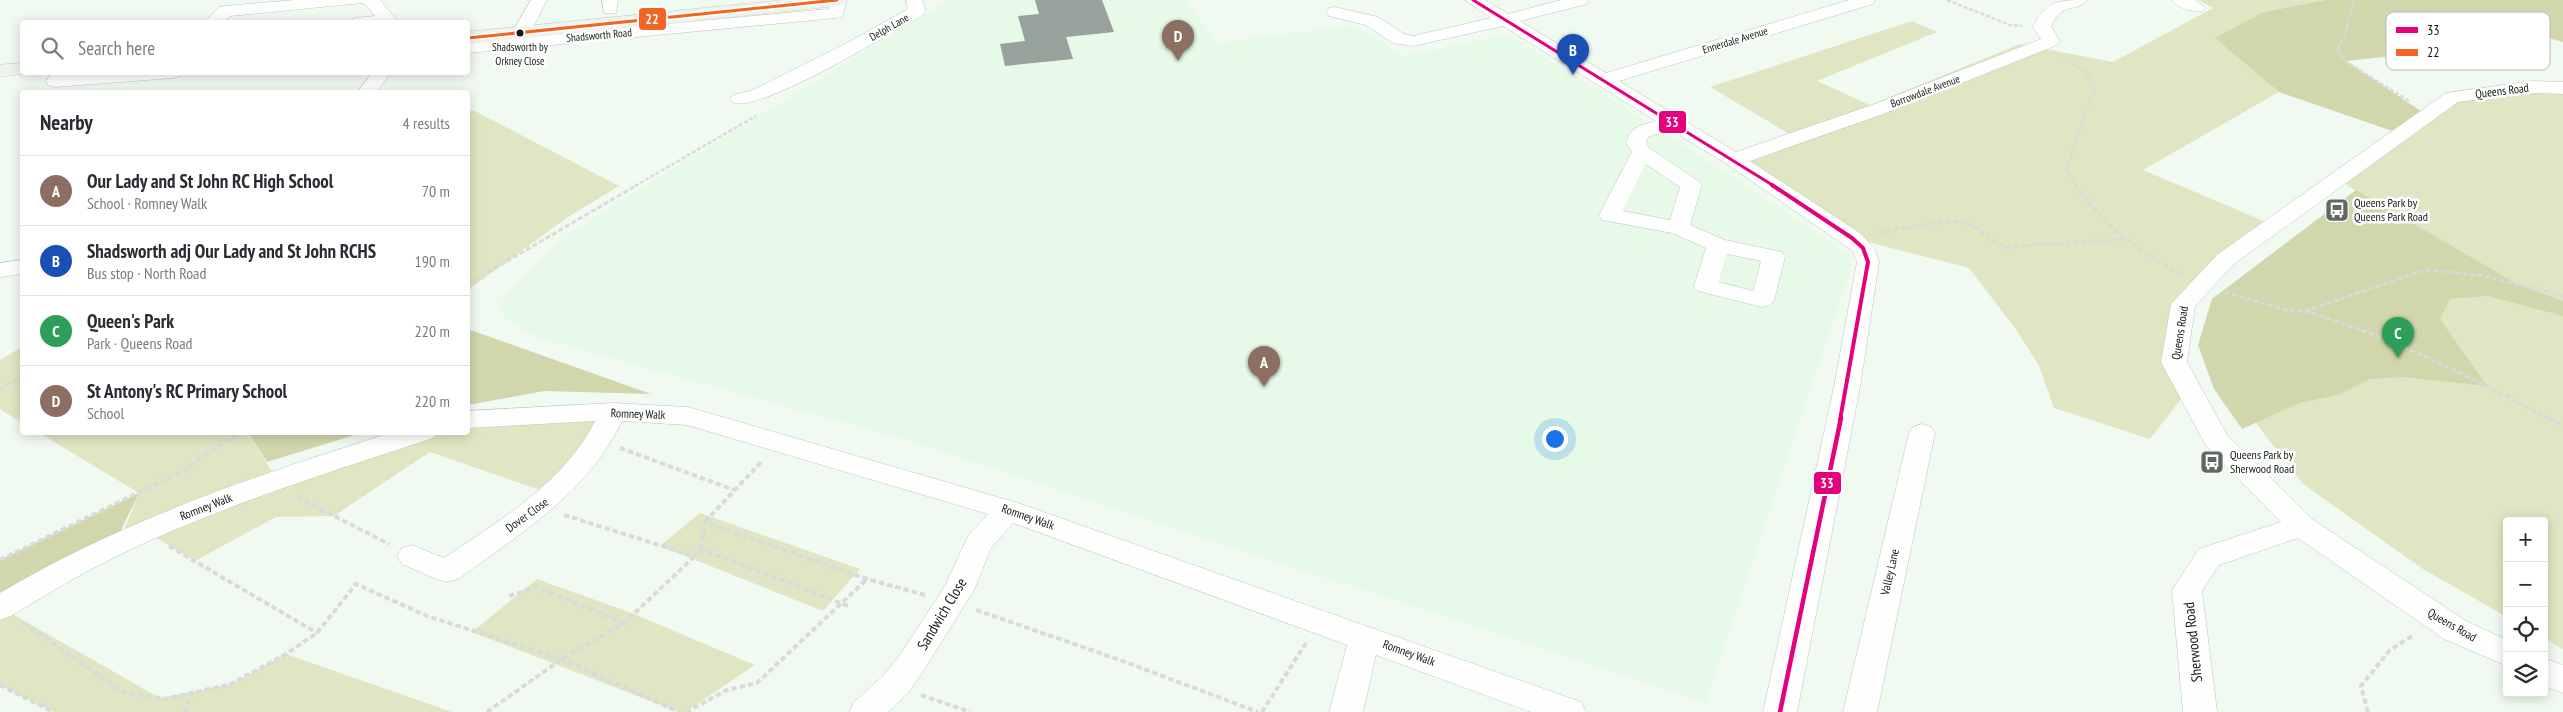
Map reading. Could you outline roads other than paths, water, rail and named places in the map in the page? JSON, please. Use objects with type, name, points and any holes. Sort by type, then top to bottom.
[{"type":"main road","name":"Shadsworth Road","points":[[470,38],[838,0]]},
{"type":"main road","points":[[0,71],[20,69]]},
{"type":"street","points":[[220,16],[355,0]]},
{"type":"street","points":[[368,0],[372,1],[387,20]]},
{"type":"street","points":[[521,33],[539,0]]},
{"type":"street","name":"Shadsworth Road","points":[[470,48],[836,12],[838,0]]},
{"type":"street","name":"Delph Lane","points":[[740,99],[760,94],[851,48],[917,11],[914,0]]},
{"type":"street","points":[[1473,0],[1734,160],[1852,238],[1863,248],[1868,262],[1846,387],[1780,712]]},
{"type":"street","points":[[1335,12],[1372,21],[1394,37],[1406,41],[1420,40],[1506,20],[1581,0]]},
{"type":"street","name":"Ennerdale Avenue","points":[[1603,80],[1867,0]]},
{"type":"street","name":"Borrowdale Avenue","points":[[1734,160],[1879,109],[2042,36],[2047,14],[2053,7],[2079,0]]},
{"type":"street","points":[[2180,0],[2197,7]]},
{"type":"street","points":[[61,75],[55,82],[138,75]]},
{"type":"street","points":[[369,90],[375,85],[380,75]]},
{"type":"street","name":"Queens Road","points":[[2503,652],[2455,630],[2302,526],[2216,440],[2174,362],[2182,304],[2226,259],[2452,97],[2533,87],[2563,88]]},
{"type":"street","points":[[1671,122],[1639,133],[1636,143],[1642,152],[1691,185],[1678,228]]},
{"type":"street","points":[[1642,152],[1610,215],[1678,228],[1718,245]]},
{"type":"street","points":[[0,270],[20,267]]},
{"type":"street","name":"Romney Walk","points":[[470,419],[613,412],[688,416],[1008,510],[1569,712]]},
{"type":"street","name":"Dover Close","points":[[412,556],[447,571],[538,507],[554,494],[592,451],[613,412]]},
{"type":"street","name":"Valley Lane","points":[[1860,712],[1922,433]]},
{"type":"street","name":"Romney Walk","points":[[1,607],[62,571],[182,515],[270,483],[415,435]]},
{"type":"street","name":"Sandwich Close","points":[[866,712],[894,685],[952,602],[978,543],[1008,510]]},
{"type":"street","name":"Sherwood Road","points":[[2200,712],[2188,590],[2209,557],[2302,526]]},
{"type":"street","points":[[1346,712],[1365,637]]},
{"type":"street","points":[[2548,673],[2563,680]]},
{"type":"place","name":"Shadsworth by Orkney Close","points":[[520,33]]},
{"type":"place","name":"St Antony's RC Primary School","points":[[1178,61]]},
{"type":"place","name":"Shadsworth adj Our Lady and St John RCHS","points":[[1573,75]]},
{"type":"place","name":"Queens Park by Queens Park Road","points":[[2337,210]]},
{"type":"place","name":"Queen's Park","points":[[2398,358]]},
{"type":"place","name":"Our Lady and St John RC High School","points":[[1264,387]]},
{"type":"place","name":"Queens Park by Sherwood Road","points":[[2212,462]]}]
